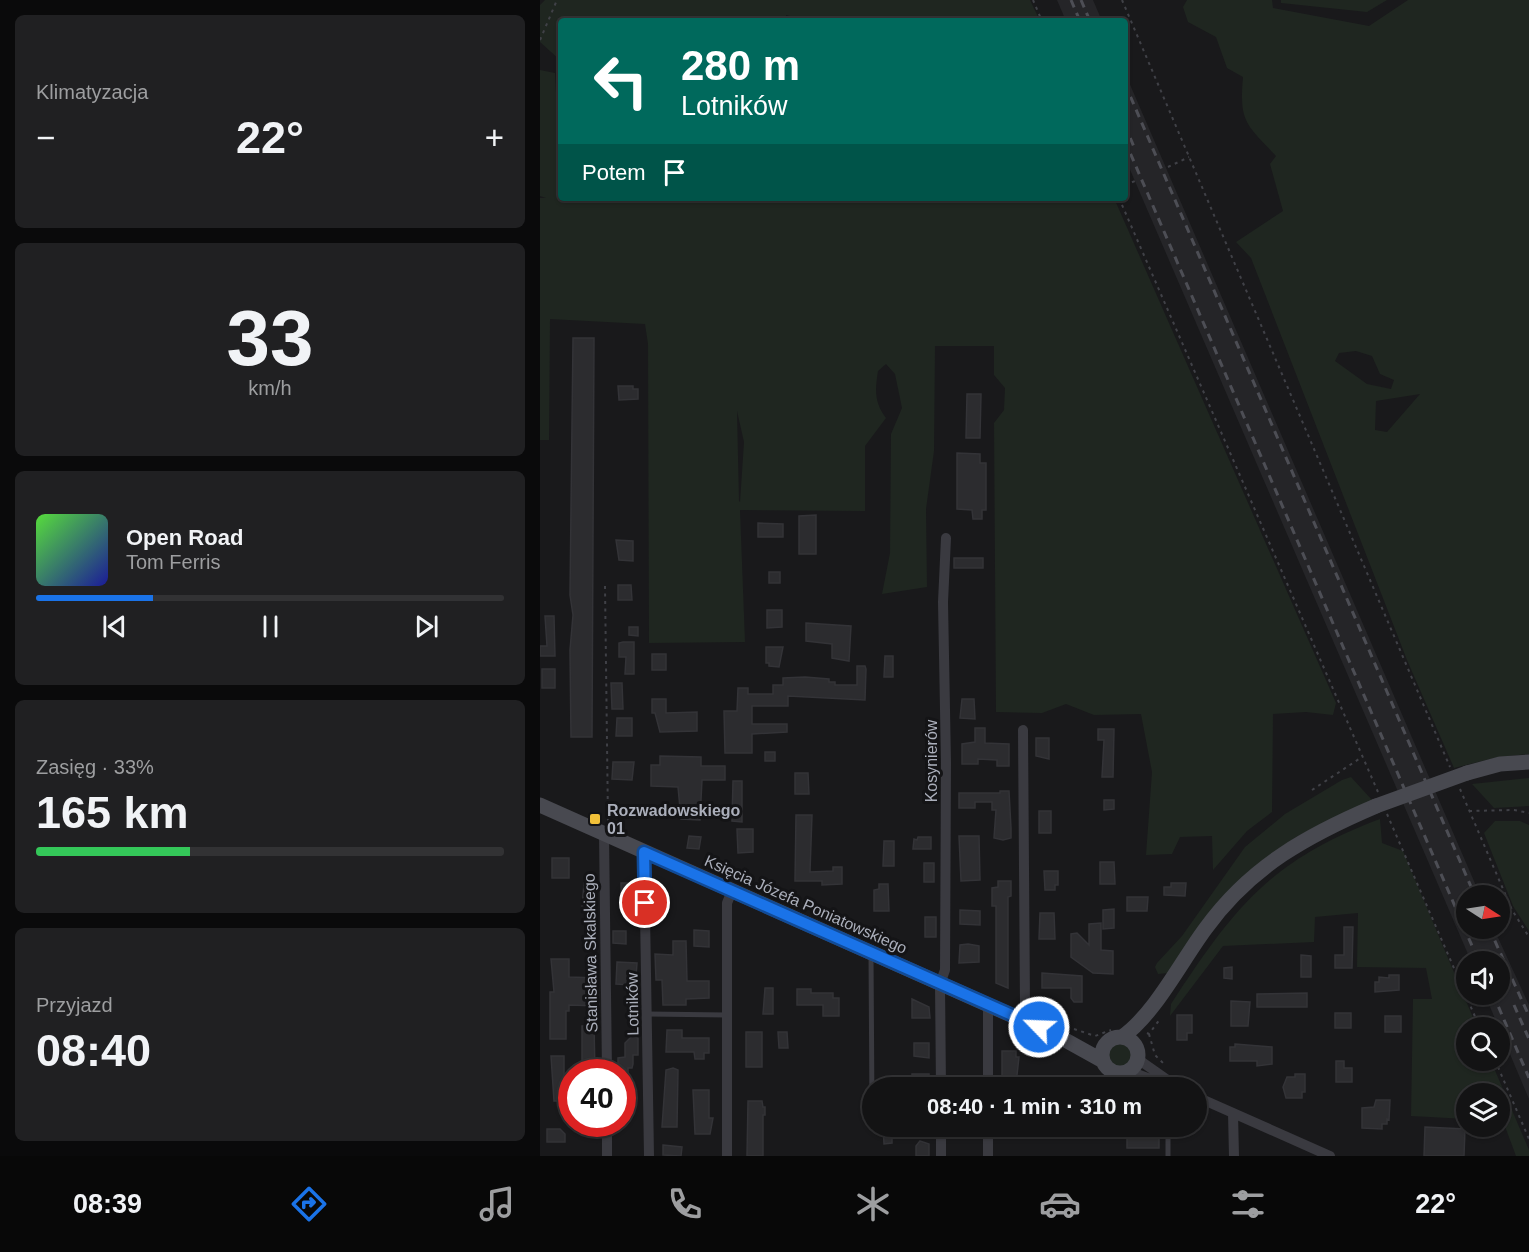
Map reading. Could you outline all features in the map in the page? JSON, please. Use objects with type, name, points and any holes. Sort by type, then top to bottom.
[{"type":"street","name":"Kosynierów","points":[[941,1077],[940,984],[945,970],[944,602],[946,538]]},
{"type":"street","points":[[1020,1019],[1025,1007],[1023,730]]},
{"type":"street","points":[[1166,987],[1106,1044],[1102,1052],[1103,1061],[1112,1071],[1121,1074],[1136,1065],[1137,1052],[1166,987],[1221,907],[1264,867],[1304,839],[1380,804],[1467,772],[1500,764],[1529,762]]},
{"type":"street","name":"Księcia Józefa Poniatowskiego","points":[[540,805],[1020,1019],[1106,1044]]},
{"type":"street","name":"Stanisława Skalskiego","points":[[606,835],[607,1059]]},
{"type":"street","name":"Lotników","points":[[644,852],[648,1014],[648,1156]]},
{"type":"street","points":[[727,1156],[727,903],[732,891]]},
{"type":"street","points":[[988,1005],[988,1077]]},
{"type":"street","name":"Księcia Józefa Poniatowskiego","points":[[1065,1032],[1103,1061]]},
{"type":"street","points":[[1121,1032],[1131,1041],[1142,1062],[1161,1077]]},
{"type":"street","points":[[1129,1071],[1146,1077]]},
{"type":"street","points":[[1207,1101],[1330,1156]]},
{"type":"street","points":[[1233,1113],[1233,1156]]},
{"type":"street","points":[[607,1137],[608,1156]]},
{"type":"street","points":[[941,1137],[942,1156]]},
{"type":"street","points":[[988,1137],[988,1156]]},
{"type":"lane","points":[[871,953],[872,1077]]},
{"type":"lane","points":[[648,1014],[727,1015]]},
{"type":"lane","points":[[1168,1137],[1168,1156]]},
{"type":"path","points":[[540,40],[557,0]]},
{"type":"path","points":[[1033,0],[1041,18]]},
{"type":"path","points":[[1122,0],[1450,767]]},
{"type":"path","points":[[1124,5],[1127,0]]},
{"type":"path","points":[[1168,167],[1189,157]]},
{"type":"path","points":[[1128,184],[1135,181]]},
{"type":"path","points":[[1120,201],[1362,757],[1380,804],[1475,1017]]},
{"type":"path","points":[[605,586],[606,835]]},
{"type":"path","points":[[1312,790],[1362,757]]},
{"type":"path","points":[[1460,789],[1512,910],[1529,937]]},
{"type":"path","points":[[1469,810],[1514,810],[1529,813]]},
{"type":"path","points":[[1157,1058],[1148,1033],[1163,1014]]},
{"type":"path","points":[[1065,1032],[1101,1036],[1121,1032]]},
{"type":"path","points":[[1500,1071],[1529,1139]]},
{"type":"shaded area","points":[[545,0],[1030,0],[1039,18],[797,18],[786,15],[786,18],[558,18],[558,58],[540,42],[540,5]]},
{"type":"shaded area","points":[[1057,0],[1093,0],[1101,18],[1065,18]]},
{"type":"shaded area","points":[[1187,0],[1272,0],[1273,8],[1369,26],[1408,0],[1529,0],[1529,754],[1498,757],[1454,768],[1407,660],[1251,258],[1236,242],[1283,211],[1270,164],[1276,156],[1251,129],[1247,121],[1242,104],[1243,77],[1227,68],[1216,37],[1188,22],[1183,7]],"holes":[[[1356,351],[1372,356],[1380,374],[1394,380],[1391,389],[1367,384],[1335,361],[1339,353]],[[1420,394],[1387,432],[1375,430],[1376,401]]]},
{"type":"shaded area","points":[[1281,0],[1387,0],[1367,12],[1281,3]]},
{"type":"shaded area","points":[[540,70],[555,73],[558,201],[1115,201],[1336,703],[1333,715],[1306,712],[1273,714],[1272,812],[1247,831],[1213,870],[1212,836],[1180,837],[1172,854],[1146,855],[1152,772],[1141,714],[1094,715],[1066,704],[1042,713],[996,712],[994,423],[1004,410],[1005,388],[994,375],[994,346],[935,346],[934,451],[926,509],[927,587],[882,594],[890,553],[891,434],[902,408],[895,374],[886,364],[878,371],[876,390],[879,407],[886,418],[865,446],[865,511],[740,510],[745,642],[649,643],[648,344],[645,324],[550,319],[549,440],[540,440],[540,198],[546,198],[540,196]],"holes":[[[737,411],[744,442],[739,501]]]},
{"type":"shaded area","points":[[1128,80],[1476,885],[1456,885],[1456,926],[1128,165]]},
{"type":"shaded area","points":[[1351,777],[1372,800],[1296,837],[1259,863],[1168,973],[1158,974],[1155,967],[1157,963],[1182,936],[1245,847],[1285,814]]},
{"type":"shaded area","points":[[1529,778],[1529,806],[1494,808],[1472,784]]},
{"type":"shaded area","points":[[1380,819],[1382,843],[1403,851],[1456,977],[1456,1005],[1468,1005],[1473,1017],[1456,1017],[1456,1071],[1495,1071],[1500,1083],[1456,1083],[1456,1118],[1411,1116],[1413,999],[1432,999],[1426,968],[1357,967],[1358,913],[1315,917],[1314,942],[1223,946],[1170,1016],[1171,1004],[1193,970],[1235,915],[1258,891],[1282,871],[1310,852]]},
{"type":"shaded area","points":[[1495,821],[1520,821],[1529,825],[1529,931],[1513,906],[1510,898],[1510,885],[1505,885],[1484,833]]},
{"type":"shaded area","points":[[1462,939],[1499,939],[1504,951],[1467,951]]},
{"type":"shaded area","points":[[1510,964],[1529,1005],[1529,1099],[1510,1054],[1510,1017],[1494,1017],[1489,1005],[1510,1005]]},
{"type":"shaded area","points":[[1120,1044],[1128,1047],[1131,1055],[1128,1063],[1120,1066],[1112,1063],[1109,1055],[1112,1047]]},
{"type":"shaded area","points":[[1510,1106],[1529,1150],[1529,1156],[1516,1156],[1509,1137]]},
{"type":"building","points":[[573,338],[594,338],[592,737],[571,737]]},
{"type":"building","points":[[618,386],[633,386],[633,389],[638,389],[638,399],[619,400]]},
{"type":"building","points":[[967,394],[981,394],[980,438],[966,438]]},
{"type":"building","points":[[957,453],[980,454],[980,463],[986,463],[986,510],[982,510],[982,519],[973,519],[972,510],[957,509]]},
{"type":"building","points":[[816,515],[816,554],[799,554],[799,516]]},
{"type":"building","points":[[758,523],[783,524],[783,537],[758,537]]},
{"type":"building","points":[[616,540],[633,541],[633,561],[619,560]]},
{"type":"building","points":[[954,558],[983,558],[983,568],[954,568]]},
{"type":"building","points":[[769,572],[780,572],[780,583],[769,583]]},
{"type":"building","points":[[618,585],[631,585],[632,600],[618,600]]},
{"type":"building","points":[[767,610],[782,610],[782,627],[767,628]]},
{"type":"building","points":[[545,616],[554,616],[555,656],[540,656],[540,646],[547,646]]},
{"type":"building","points":[[806,623],[851,626],[849,661],[832,658],[832,644],[806,641]]},
{"type":"building","points":[[629,627],[638,627],[638,636],[629,635]]},
{"type":"building","points":[[634,642],[634,674],[625,674],[626,657],[619,657],[619,643]]},
{"type":"building","points":[[766,647],[783,647],[779,667],[769,666],[769,663],[766,663]]},
{"type":"building","points":[[652,654],[666,654],[666,670],[652,670]]},
{"type":"building","points":[[885,656],[893,656],[893,677],[884,677]]},
{"type":"building","points":[[857,666],[865,666],[866,669],[865,700],[788,696],[788,706],[752,706],[752,724],[787,724],[787,732],[752,734],[752,753],[725,753],[724,711],[737,711],[738,688],[748,688],[748,694],[773,694],[773,685],[783,685],[783,678],[805,677],[829,679],[829,682],[835,682],[835,685],[857,685]]},
{"type":"building","points":[[542,669],[555,669],[555,688],[542,688]]},
{"type":"building","points":[[611,683],[622,683],[623,709],[612,709]]},
{"type":"building","points":[[652,699],[666,699],[666,713],[697,712],[697,731],[660,732],[655,713],[652,713]]},
{"type":"building","points":[[962,699],[974,699],[975,719],[960,718]]},
{"type":"building","points":[[617,718],[632,718],[632,736],[616,736]]},
{"type":"building","points":[[975,728],[985,728],[985,743],[1009,744],[1009,766],[997,766],[997,760],[978,759],[978,764],[962,764],[962,744],[975,742]]},
{"type":"building","points":[[1098,729],[1114,729],[1113,777],[1102,777],[1104,740],[1098,740]]},
{"type":"building","points":[[1036,738],[1049,738],[1049,759],[1036,756]]},
{"type":"building","points":[[765,752],[775,752],[775,761],[765,761]]},
{"type":"building","points":[[660,756],[701,757],[701,766],[725,766],[725,780],[702,780],[700,820],[681,819],[678,787],[651,786],[651,765],[660,765]]},
{"type":"building","points":[[613,762],[634,762],[632,780],[612,779]]},
{"type":"building","points":[[795,773],[808,773],[809,794],[795,794]]},
{"type":"building","points":[[733,781],[742,781],[742,822],[732,821]]},
{"type":"building","points":[[1000,791],[1009,791],[1011,838],[1003,840],[994,838],[996,810],[992,810],[992,802],[975,802],[975,808],[959,808],[959,793],[1000,793]]},
{"type":"building","points":[[1104,800],[1114,800],[1114,809],[1104,810]]},
{"type":"building","points":[[1039,811],[1051,811],[1051,833],[1039,833]]},
{"type":"building","points":[[796,815],[812,815],[810,872],[833,871],[833,867],[842,867],[842,884],[822,885],[822,881],[795,881]]},
{"type":"building","points":[[737,829],[753,829],[753,852],[738,853]]},
{"type":"building","points":[[689,836],[701,837],[699,849],[687,848]]},
{"type":"building","points":[[959,836],[979,836],[980,880],[961,881]]},
{"type":"building","points":[[918,837],[931,837],[931,849],[913,849],[914,839],[917,840]]},
{"type":"building","points":[[884,841],[894,841],[894,866],[883,866]]},
{"type":"building","points":[[552,858],[569,858],[569,878],[552,878]]},
{"type":"building","points":[[1100,862],[1114,862],[1115,884],[1100,884]]},
{"type":"building","points":[[924,863],[934,863],[934,882],[924,882]]},
{"type":"building","points":[[1044,871],[1058,871],[1058,885],[1055,885],[1055,890],[1045,890]]},
{"type":"building","points":[[998,881],[1011,881],[1011,896],[1008,897],[1008,988],[996,983],[996,906],[992,906],[992,888],[998,887]]},
{"type":"building","points":[[584,883],[593,884],[594,908],[582,909]]},
{"type":"building","points":[[621,883],[637,883],[636,911],[622,911]]},
{"type":"building","points":[[1171,883],[1186,883],[1185,896],[1164,895],[1164,887],[1171,887]]},
{"type":"building","points":[[879,884],[888,884],[889,911],[874,911],[874,890],[879,889]]},
{"type":"building","points":[[1127,897],[1148,897],[1147,911],[1127,911]]},
{"type":"building","points":[[1114,909],[1114,928],[1103,929],[1103,910]]},
{"type":"building","points":[[960,910],[980,911],[980,925],[960,924]]},
{"type":"building","points":[[1040,913],[1054,913],[1055,939],[1039,939]]},
{"type":"building","points":[[925,917],[936,917],[936,937],[925,937]]},
{"type":"building","points":[[1101,923],[1101,950],[1113,951],[1113,974],[1093,973],[1071,957],[1071,934],[1077,933],[1089,945],[1089,924]]},
{"type":"building","points":[[1344,927],[1353,927],[1352,968],[1335,968],[1335,955],[1344,955]]},
{"type":"building","points":[[694,930],[709,931],[709,947],[694,946]]},
{"type":"building","points":[[613,931],[626,931],[626,944],[613,943]]},
{"type":"building","points":[[673,941],[686,941],[687,981],[709,981],[709,998],[686,999],[686,1005],[663,1005],[662,980],[656,980],[655,954],[673,955]]},
{"type":"building","points":[[960,945],[979,946],[979,962],[959,963]]},
{"type":"building","points":[[1301,955],[1311,956],[1311,977],[1301,977]]},
{"type":"building","points":[[551,959],[569,959],[569,977],[598,978],[599,1006],[569,1005],[569,1011],[566,1011],[566,1039],[550,1039],[550,992],[554,992]]},
{"type":"building","points":[[617,962],[637,963],[636,977],[631,977],[631,985],[616,984]]},
{"type":"building","points":[[1232,967],[1232,979],[1224,978],[1224,968]]},
{"type":"building","points":[[1042,973],[1082,976],[1082,1002],[1074,1002],[1071,998],[1071,988],[1042,988]]},
{"type":"building","points":[[1389,975],[1399,975],[1399,990],[1375,992],[1375,982],[1379,982],[1379,977],[1389,978]]},
{"type":"building","points":[[765,988],[773,988],[773,1014],[763,1014]]},
{"type":"building","points":[[797,989],[811,989],[811,993],[833,993],[833,998],[839,998],[839,1016],[823,1016],[823,1005],[797,1005]]},
{"type":"building","points":[[1307,993],[1307,1007],[1257,1007],[1257,994]]},
{"type":"building","points":[[912,999],[929,1007],[930,1018],[912,1018]]},
{"type":"building","points":[[1231,1001],[1250,1002],[1248,1026],[1231,1026]]},
{"type":"building","points":[[1335,1013],[1351,1013],[1351,1028],[1335,1028]]},
{"type":"building","points":[[1177,1015],[1192,1015],[1192,1033],[1187,1033],[1187,1040],[1177,1040]]},
{"type":"building","points":[[1385,1016],[1401,1016],[1401,1032],[1385,1032]]},
{"type":"building","points":[[582,1026],[594,1026],[595,1059],[582,1059]]},
{"type":"building","points":[[667,1030],[682,1030],[682,1038],[709,1038],[709,1053],[704,1053],[704,1059],[695,1059],[694,1052],[666,1052]]},
{"type":"building","points":[[746,1032],[762,1032],[762,1067],[746,1067]]},
{"type":"building","points":[[778,1032],[787,1032],[788,1048],[779,1048]]},
{"type":"building","points":[[632,1036],[638,1038],[638,1055],[633,1055],[633,1059],[618,1059],[625,1057],[625,1043]]},
{"type":"building","points":[[914,1043],[929,1043],[929,1058],[914,1056]]},
{"type":"building","points":[[1235,1044],[1272,1047],[1272,1064],[1257,1066],[1257,1061],[1230,1061],[1230,1047],[1235,1047]]},
{"type":"building","points":[[1002,1051],[1016,1051],[1016,1057],[1019,1057],[1017,1077],[1002,1077]]},
{"type":"building","points":[[551,1056],[564,1056],[564,1059],[558,1059],[558,1101],[554,1101]]},
{"type":"building","points":[[1336,1061],[1344,1061],[1344,1068],[1352,1068],[1352,1082],[1336,1082]]},
{"type":"building","points":[[673,1068],[678,1070],[677,1127],[662,1127],[666,1070]]},
{"type":"building","points":[[912,1074],[929,1074],[929,1077],[912,1077]]},
{"type":"building","points":[[1295,1074],[1305,1074],[1305,1092],[1302,1092],[1302,1098],[1286,1098],[1283,1087],[1287,1077],[1295,1077]]},
{"type":"building","points":[[693,1090],[709,1090],[709,1118],[713,1118],[710,1134],[695,1134]]},
{"type":"building","points":[[1376,1100],[1390,1100],[1387,1124],[1382,1124],[1382,1129],[1362,1128],[1362,1108],[1374,1107]]},
{"type":"building","points":[[748,1101],[762,1101],[765,1107],[763,1156],[747,1156]]},
{"type":"building","points":[[1425,1127],[1456,1129],[1456,1137],[1465,1137],[1464,1156],[1424,1156]]},
{"type":"building","points":[[547,1129],[558,1129],[558,1137],[565,1137],[565,1142],[547,1142]]},
{"type":"building","points":[[884,1137],[892,1137],[892,1143],[884,1144]]},
{"type":"building","points":[[1127,1137],[1159,1137],[1159,1148],[1127,1148]]},
{"type":"building","points":[[920,1141],[929,1144],[929,1156],[916,1156],[916,1146]]},
{"type":"building","points":[[663,1145],[682,1147],[681,1156],[663,1155]]},
{"type":"railway","points":[[1071,0],[1079,18]]},
{"type":"railway","points":[[1081,0],[1089,18]]},
{"type":"railway","points":[[1128,91],[1470,885]]},
{"type":"railway","points":[[1128,132],[1134,147]]},
{"type":"railway","points":[[1128,148],[1474,951]]},
{"type":"railway","points":[[1494,939],[1529,1016]]},
{"type":"railway","points":[[1498,1005],[1529,1078]]},
{"type":"railway","points":[[1514,1005],[1529,1039]]},
{"type":"place","name":"Rozwadowskiego 01","points":[[595,819]]},
{"type":"route","points":[[645,903],[644,852],[1039,1027]]}]
